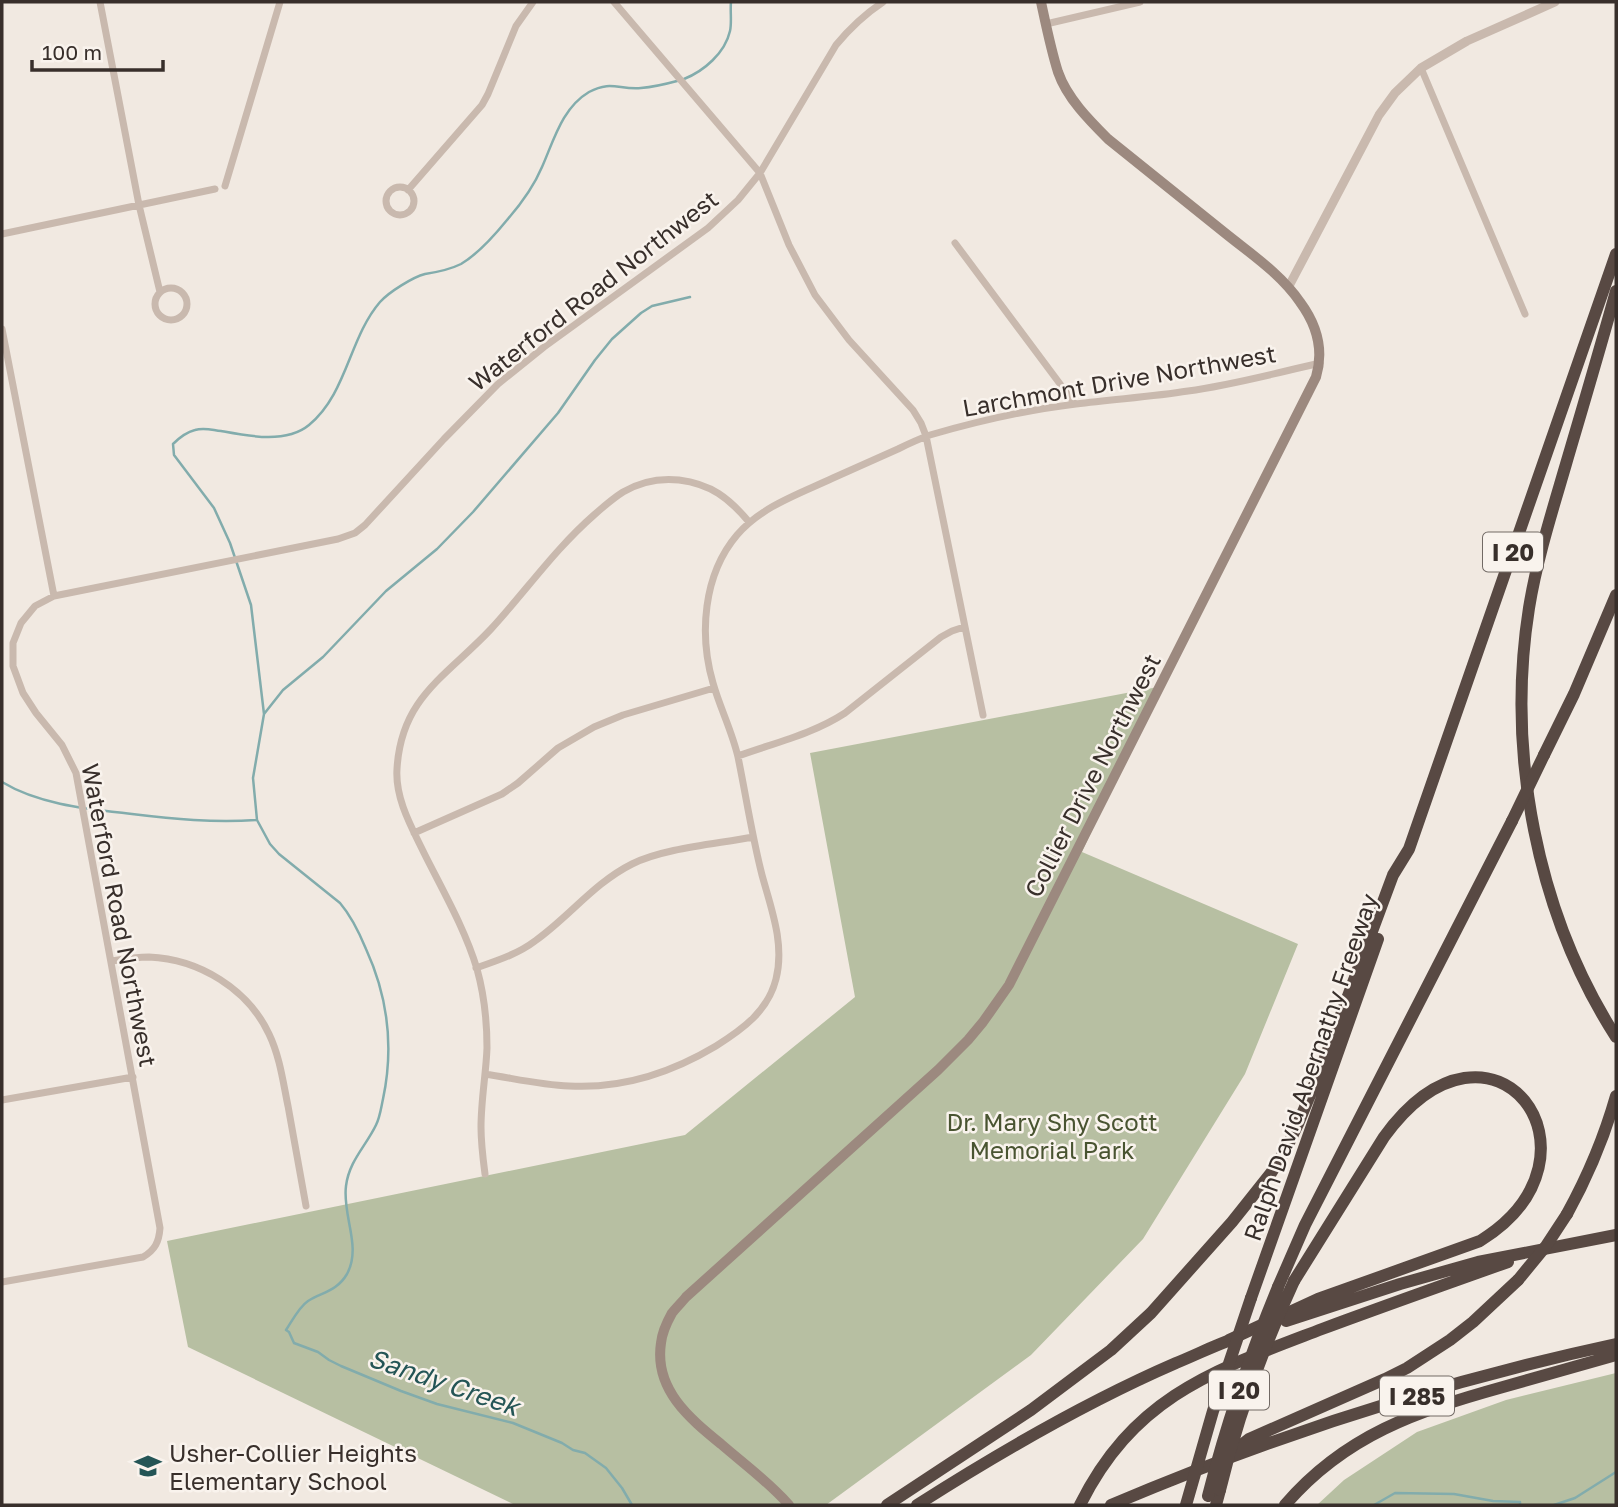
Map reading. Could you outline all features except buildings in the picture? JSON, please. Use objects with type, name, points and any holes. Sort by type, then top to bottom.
[{"type":"highway","name":"I 20","points":[[1409,849],[1616,254]]},
{"type":"highway","points":[[1616,291],[1538,561],[1526,636],[1522,708],[1530,803],[1547,881],[1572,955],[1590,993],[1616,1037]]},
{"type":"highway","name":"I 20","points":[[1212,1499],[1222,1443],[1234,1405],[1260,1331],[1305,1225],[1512,821],[1574,694],[1616,595]]},
{"type":"highway","name":"Ralph David Abernathy Freeway","points":[[1186,1505],[1213,1411],[1251,1298],[1409,849]]},
{"type":"highway","points":[[887,1505],[1031,1410],[1121,1342],[1200,1260],[1271,1173],[1298,1124],[1393,875],[1409,849]]},
{"type":"highway","points":[[1212,1499],[1268,1338],[1294,1281],[1398,1119],[1421,1098],[1440,1087],[1472,1077],[1509,1082],[1523,1090],[1535,1101],[1549,1122]]},
{"type":"highway","points":[[1223,1460],[1249,1439],[1385,1379],[1428,1355],[1473,1322],[1518,1280],[1546,1246],[1567,1214],[1595,1159],[1616,1096]]},
{"type":"highway","points":[[917,1505],[1065,1417],[1137,1380],[1318,1298],[1480,1241],[1498,1232],[1515,1220],[1542,1189]]},
{"type":"highway","points":[[1229,1340],[1478,1262],[1616,1235]]},
{"type":"highway","points":[[1080,1505],[1094,1478],[1135,1427],[1166,1402],[1208,1375],[1393,1303],[1555,1246]]},
{"type":"highway","name":"I 285","points":[[1111,1505],[1223,1460],[1405,1399],[1616,1344]]},
{"type":"highway","points":[[1286,1505],[1337,1456],[1400,1420],[1444,1404],[1616,1355]]},
{"type":"main road","points":[[1041,2],[1059,74],[1073,100],[1108,139],[1289,286],[1302,304],[1316,333],[1320,363]]},
{"type":"main road","name":"Collier Drive Northwest","points":[[789,1505],[777,1491],[694,1422],[679,1406],[664,1381],[661,1368],[660,1352],[666,1325],[686,1297],[945,1063],[983,1022],[1009,985],[1311,389],[1320,363]]},
{"type":"street","points":[[100,2],[139,205],[160,292],[155,302],[162,317],[172,320],[182,316],[187,307],[183,293],[174,288],[160,292]]},
{"type":"street","points":[[225,186],[280,2]]},
{"type":"street","points":[[408,190],[482,105],[516,26],[533,2]]},
{"type":"street","points":[[614,2],[760,173],[789,245],[815,295],[849,340],[913,410],[921,423],[926,436],[982,715]]},
{"type":"street","name":"Waterford Road Northwest","points":[[2,1282],[144,1257],[156,1245],[160,1228],[76,773],[62,745],[23,693],[13,666],[13,643],[21,623],[35,606],[54,596],[338,539],[355,533],[498,384],[544,346],[708,228],[738,200],[760,173],[836,45],[849,30],[883,2]]},
{"type":"street","points":[[1046,24],[1140,2]]},
{"type":"street","points":[[1289,286],[1379,115],[1395,93],[1421,68],[1467,41],[1555,2]]},
{"type":"street","points":[[1421,68],[1525,314]]},
{"type":"street","points":[[2,234],[215,189]]},
{"type":"street","points":[[955,243],[1075,404]]},
{"type":"street","points":[[2,329],[54,596]]},
{"type":"street","name":"Larchmont Drive Northwest","points":[[485,1074],[567,1086],[603,1086],[635,1081],[694,1059],[752,1020],[769,997],[776,981],[779,950],[777,932],[753,837],[738,755],[714,688],[706,645],[707,609],[715,571],[724,553],[749,522],[778,503],[926,436],[1011,414],[1193,390],[1320,363]]},
{"type":"street","points":[[485,1174],[481,1128],[487,1048],[483,995],[462,931],[401,802],[397,772],[400,741],[411,712],[428,688],[490,629],[550,559],[581,527],[625,491],[668,479],[692,482],[715,491],[735,505],[749,522]]},
{"type":"street","points":[[738,755],[812,731],[830,722],[941,637],[964,627]]},
{"type":"street","points":[[414,833],[502,794],[558,748],[594,727],[623,715],[714,688]]},
{"type":"street","points":[[476,968],[508,956],[534,942],[611,876],[633,864],[674,851],[753,837]]},
{"type":"street","points":[[112,961],[150,957],[190,965],[225,983],[254,1011],[269,1033],[279,1060],[306,1206]]},
{"type":"street","points":[[2,1100],[133,1077]]},
{"type":"green space","name":"Dr. Mary Shy Scott Memorial Park","points":[[1163,686],[1120,769],[1082,852],[1298,944],[1245,1074],[1143,1239],[1031,1355],[826,1505],[515,1505],[188,1347],[167,1241],[685,1135],[855,997],[810,753]]},
{"type":"green space","points":[[1616,1373],[1616,1505],[1317,1505],[1344,1480],[1417,1432],[1506,1400]]},
{"type":"waterway","name":"Sandy Creek","points":[[684,79],[706,66],[724,47],[730,31],[731,2]]},
{"type":"waterway","name":"Sandy Creek","points":[[632,1505],[606,1468],[585,1453],[513,1423],[437,1404],[401,1391],[294,1343],[286,1330],[305,1304],[339,1284],[351,1263],[353,1253],[346,1186],[358,1154],[379,1116],[388,1060],[387,1023],[373,967],[348,914],[340,903],[279,854],[270,844],[257,820],[253,778],[264,714],[251,605],[230,543],[214,508],[174,455],[173,444],[180,437],[198,429],[278,437],[300,431],[309,425],[332,398],[361,332],[380,302],[414,278],[461,264],[486,244],[527,195],[560,125],[580,99],[597,88],[641,88],[677,81]]},
{"type":"waterway","points":[[264,714],[283,690],[323,657],[386,591],[437,549],[473,512],[558,413],[612,339],[652,306],[690,297]]},
{"type":"waterway","points":[[2,782],[32,796],[82,808],[194,820],[256,820]]},
{"type":"waterway","points":[[1554,1505],[1575,1498],[1616,1472]]},
{"type":"waterway","points":[[1374,1505],[1395,1493],[1454,1494],[1493,1501],[1520,1502],[1520,1505]]},
{"type":"place","name":"Usher-Collier Heights Elementary School","points":[[148,1466]]}]
